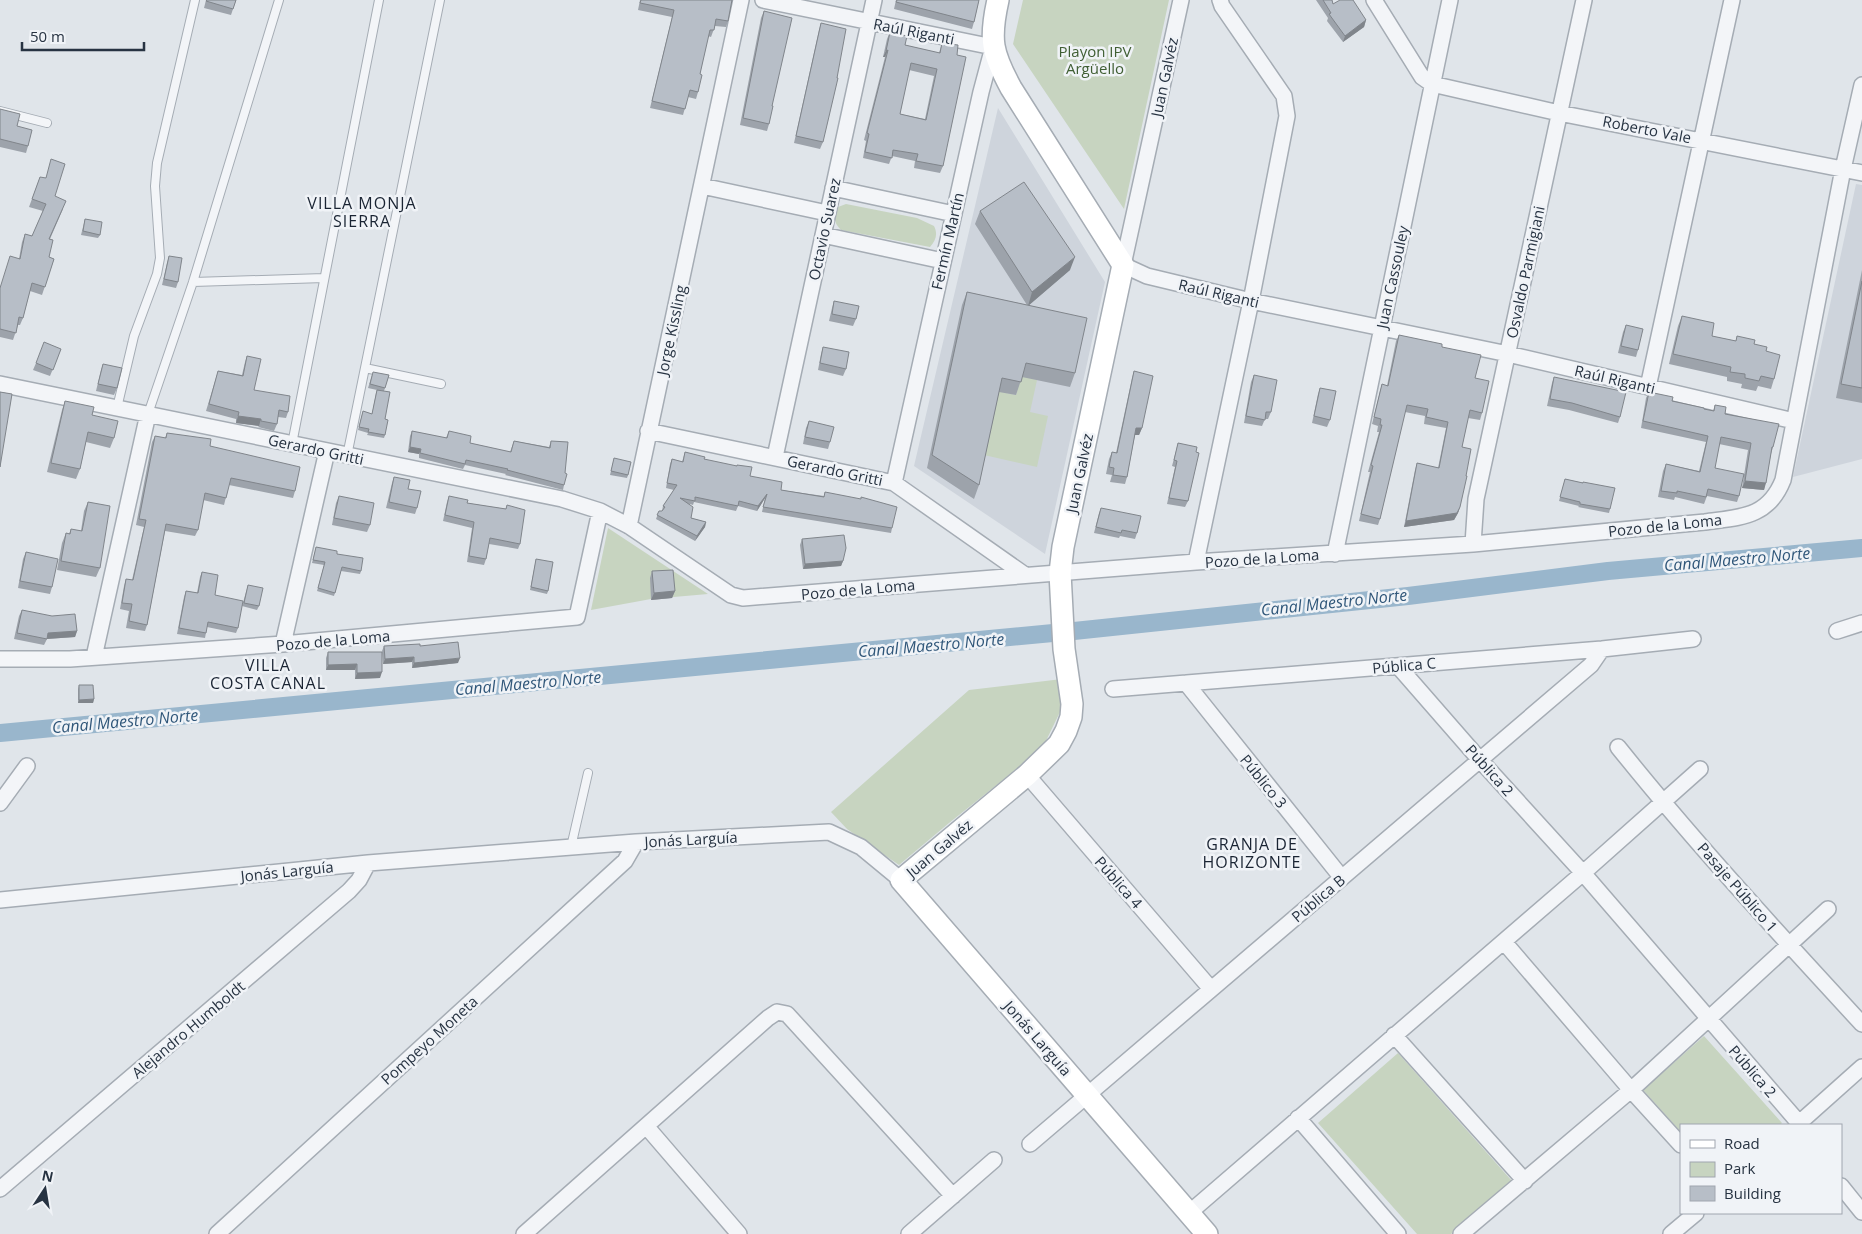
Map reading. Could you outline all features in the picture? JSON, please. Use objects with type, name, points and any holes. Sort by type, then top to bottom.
[{"type":"main road","name":"Fermín Martín","points":[[993,47],[994,19],[998,0]]},
{"type":"main road","points":[[993,47],[1000,68],[1011,88],[1123,265]]},
{"type":"main road","name":"Juan Galvéz","points":[[902,880],[1027,775],[1058,744],[1066,731],[1071,717],[1072,704],[1064,648],[1061,605],[1060,573],[1062,547],[1123,265]]},
{"type":"main road","name":"Jonás Larguía","points":[[902,880],[1207,1234]]},
{"type":"street","name":"Jorge Kissling","points":[[629,526],[741,0]]},
{"type":"street","name":"Raúl Riganti","points":[[763,0],[993,47]]},
{"type":"street","name":"Octavio Suarez","points":[[775,457],[874,0]]},
{"type":"street","name":"Juan Galvéz","points":[[1123,265],[1180,0]]},
{"type":"street","points":[[1196,562],[1288,116],[1284,96],[1222,6],[1220,0]]},
{"type":"street","points":[[1374,0],[1422,77],[1432,84]]},
{"type":"street","name":"Juan Cassouley","points":[[1336,554],[1450,0]]},
{"type":"street","name":"Osvaldo Parmigiani","points":[[1473,544],[1476,500],[1584,0]]},
{"type":"street","points":[[1648,387],[1732,0]]},
{"type":"street","name":"Fermín Martín","points":[[894,483],[993,47]]},
{"type":"street","name":"Roberto Vale","points":[[1432,84],[1559,113],[1862,173]]},
{"type":"street","points":[[1794,421],[1843,169],[1862,85]]},
{"type":"street","points":[[702,186],[827,213]]},
{"type":"street","points":[[832,188],[954,214]]},
{"type":"street","points":[[823,235],[943,261]]},
{"type":"street","name":"Raúl Riganti","points":[[1123,265],[1147,276],[1251,301],[1508,354],[1794,421]]},
{"type":"street","name":"Gerardo Gritti","points":[[0,384],[562,499],[600,511],[629,526]]},
{"type":"street","points":[[94,657],[148,414]]},
{"type":"street","name":"Pozo de la Loma","points":[[629,526],[731,595],[744,598],[1196,562],[1473,544],[1705,522],[1742,517],[1758,512],[1774,498],[1783,480],[1794,421]]},
{"type":"street","name":"Gerardo Gritti","points":[[648,431],[894,483],[1025,575]]},
{"type":"street","points":[[283,644],[327,452]]},
{"type":"street","name":"Pozo de la Loma","points":[[0,659],[70,659],[283,644],[577,617],[600,511]]},
{"type":"street","points":[[1836,631],[1862,623]]},
{"type":"street","name":"Pública C","points":[[1113,689],[1602,649],[1693,639]]},
{"type":"street","name":"Pública B","points":[[1030,1144],[1591,665],[1602,649]]},
{"type":"street","name":"Pública 2","points":[[1398,666],[1480,760],[1583,872],[1798,1124]]},
{"type":"street","name":"Público 3","points":[[1186,683],[1342,878]]},
{"type":"street","name":"Pasaje Público 1","points":[[1618,747],[1662,801],[1789,946],[1862,1024]]},
{"type":"street","points":[[0,803],[27,766]]},
{"type":"street","points":[[1189,1213],[1504,942],[1700,769]]},
{"type":"street","name":"Pública 4","points":[[1027,775],[1211,989]]},
{"type":"street","name":"Jonás Larguía","points":[[0,900],[368,863],[636,842],[828,832],[861,847],[902,880]]},
{"type":"street","name":"Pompeyo Moneta","points":[[217,1234],[625,861],[636,842]]},
{"type":"street","name":"Alejandro Humboldt","points":[[0,1189],[349,891],[359,880],[368,863]]},
{"type":"street","points":[[1461,1234],[1631,1090],[1707,1018],[1828,909]]},
{"type":"street","points":[[1504,942],[1631,1090],[1680,1144]]},
{"type":"street","points":[[524,1234],[777,1012],[787,1014],[953,1196]]},
{"type":"street","points":[[1394,1035],[1525,1181]]},
{"type":"street","points":[[1798,1124],[1862,1068]]},
{"type":"street","points":[[1298,1118],[1398,1234]]},
{"type":"street","points":[[646,1126],[739,1234]]},
{"type":"street","points":[[909,1234],[994,1160]]},
{"type":"street","points":[[1842,1187],[1862,1212]]},
{"type":"street","points":[[1671,1234],[1695,1214]]},
{"type":"lane","points":[[117,408],[134,336],[157,274],[160,258],[155,186],[156,163],[195,0]]},
{"type":"lane","points":[[148,414],[193,282],[279,0]]},
{"type":"lane","points":[[292,444],[379,0]]},
{"type":"lane","points":[[347,456],[440,0]]},
{"type":"lane","points":[[0,111],[47,122]]},
{"type":"lane","points":[[193,282],[324,278]]},
{"type":"lane","points":[[365,368],[441,384]]},
{"type":"lane","points":[[571,847],[588,773]]},
{"type":"shaded area","points":[[998,108],[1105,282],[1045,554],[914,466]]},
{"type":"shaded area","points":[[1856,184],[1862,185],[1862,459],[1793,477]]},
{"type":"green space","name":"Playon IPV Argüello","points":[[1023,0],[1169,0],[1124,209],[1013,44]]},
{"type":"green space","points":[[846,204],[917,218],[934,226],[936,232],[935,239],[930,247],[841,230],[835,222],[835,217],[838,207]]},
{"type":"green space","points":[[1021,376],[1037,380],[1030,412],[1048,416],[1037,467],[984,455],[997,391],[1016,395]]},
{"type":"green space","points":[[608,528],[708,594],[651,599],[591,610]]},
{"type":"green space","points":[[1062,679],[1060,712],[1042,749],[899,865],[847,829],[831,812],[969,690]]},
{"type":"green space","points":[[1704,1036],[1782,1123],[1680,1124],[1680,1131],[1643,1090]]},
{"type":"green space","points":[[1398,1053],[1512,1181],[1451,1234],[1417,1234],[1318,1123]]},
{"type":"building","points":[[207,0],[236,0],[233,9]]},
{"type":"building","points":[[641,0],[732,0],[728,21],[716,19],[714,30],[710,30],[698,92],[690,90],[685,109],[652,101],[674,10],[640,3]]},
{"type":"building","points":[[897,0],[979,0],[974,22],[896,2]]},
{"type":"building","points":[[1323,0],[1332,0],[1333,4],[1340,0],[1353,0],[1366,20],[1345,36],[1329,14],[1331,13]]},
{"type":"building","points":[[764,11],[792,18],[769,124],[743,118]]},
{"type":"building","points":[[821,23],[846,29],[838,78],[823,142],[796,136]]},
{"type":"building","points":[[890,32],[907,36],[905,45],[940,53],[942,43],[958,45],[957,55],[966,57],[943,166],[916,161],[918,154],[893,150],[892,158],[865,152],[869,134],[867,133],[888,50],[886,51]],"holes":[[[911,63],[937,69],[926,120],[900,114]]]},
{"type":"building","points":[[0,109],[20,114],[17,126],[32,130],[28,146],[0,139]]},
{"type":"building","points":[[51,159],[65,164],[55,196],[66,201],[49,239],[53,240],[49,257],[54,259],[45,287],[32,283],[23,318],[19,317],[16,333],[0,329],[0,288],[10,256],[20,259],[25,234],[32,236],[46,204],[32,199],[40,177],[46,178]]},
{"type":"building","points":[[1024,182],[1075,257],[1032,292],[980,211]]},
{"type":"building","points":[[85,219],[102,222],[100,235],[83,231]]},
{"type":"building","points":[[169,256],[182,258],[178,282],[164,279]]},
{"type":"building","points":[[1862,281],[1862,388],[1841,384]]},
{"type":"building","points":[[967,292],[1087,318],[1075,373],[1026,363],[1021,382],[1002,378],[979,485],[932,455]]},
{"type":"building","points":[[834,301],[859,306],[856,319],[832,314]]},
{"type":"building","points":[[1682,316],[1714,323],[1712,336],[1736,341],[1737,336],[1755,340],[1754,344],[1767,347],[1766,351],[1780,355],[1774,379],[1761,376],[1759,381],[1745,378],[1745,374],[1730,372],[1731,367],[1673,354]]},
{"type":"building","points":[[1626,325],[1643,329],[1638,350],[1621,346]]},
{"type":"building","points":[[1399,335],[1481,355],[1475,378],[1489,381],[1482,413],[1470,410],[1462,447],[1471,449],[1467,476],[1457,513],[1406,521],[1417,463],[1439,468],[1448,422],[1426,417],[1428,409],[1407,405],[1380,519],[1361,514],[1373,466],[1371,465],[1382,425],[1380,425],[1381,419],[1374,417],[1382,384],[1388,386]]},
{"type":"building","points":[[44,342],[61,349],[53,370],[36,363]]},
{"type":"building","points":[[823,347],[849,352],[846,369],[820,363]]},
{"type":"building","points":[[247,356],[261,359],[254,390],[290,396],[288,412],[279,410],[277,424],[261,421],[261,419],[238,416],[239,412],[209,404],[218,371],[243,376]]},
{"type":"building","points":[[103,364],[122,368],[117,388],[98,384]]},
{"type":"building","points":[[1134,371],[1153,376],[1142,428],[1136,428],[1127,477],[1113,475],[1114,468],[1109,467],[1112,452],[1117,453]]},
{"type":"building","points":[[373,372],[389,375],[385,388],[370,384]]},
{"type":"building","points":[[1254,375],[1277,380],[1271,412],[1266,412],[1265,420],[1246,416]]},
{"type":"building","points":[[1554,377],[1626,392],[1620,417],[1572,403],[1550,399]]},
{"type":"building","points":[[1320,388],[1336,391],[1330,420],[1314,416]]},
{"type":"building","points":[[377,390],[390,392],[385,419],[388,420],[385,435],[368,432],[369,429],[359,427],[363,411],[372,414]]},
{"type":"building","points":[[0,392],[12,394],[0,467]]},
{"type":"building","points":[[1649,392],[1673,397],[1672,401],[1714,411],[1715,405],[1726,407],[1725,414],[1779,424],[1772,447],[1766,483],[1745,481],[1751,443],[1721,437],[1715,468],[1744,474],[1739,496],[1708,489],[1706,497],[1677,491],[1677,493],[1661,491],[1666,464],[1700,472],[1708,436],[1643,421]]},
{"type":"building","points":[[65,401],[94,407],[92,415],[118,421],[114,438],[88,432],[80,469],[51,463]]},
{"type":"building","points":[[809,421],[834,427],[830,442],[805,437]]},
{"type":"building","points":[[412,431],[447,438],[449,431],[471,436],[470,443],[511,452],[514,441],[550,448],[551,441],[568,442],[565,473],[567,474],[564,485],[508,469],[466,460],[465,464],[420,453],[421,449],[410,447]]},
{"type":"building","points":[[167,433],[211,439],[210,446],[300,467],[295,491],[231,478],[226,498],[205,493],[198,530],[166,524],[147,625],[129,621],[132,604],[122,603],[126,579],[133,580],[146,520],[139,519],[155,436],[166,438]]},
{"type":"building","points":[[1178,443],[1197,447],[1196,452],[1199,453],[1188,501],[1169,498],[1177,461],[1174,460]]},
{"type":"building","points":[[685,452],[705,457],[704,459],[752,467],[750,476],[782,482],[781,490],[824,497],[825,492],[861,499],[861,497],[897,507],[892,528],[763,507],[767,494],[758,506],[739,501],[738,506],[695,497],[695,501],[680,498],[693,507],[691,518],[706,522],[697,536],[657,515],[665,507],[663,506],[677,485],[667,483],[672,459],[683,462]]},
{"type":"building","points":[[614,458],[631,462],[628,475],[611,471]]},
{"type":"building","points":[[394,477],[410,480],[408,489],[421,491],[417,508],[389,502]]},
{"type":"building","points":[[1565,479],[1615,488],[1610,509],[1580,504],[1580,502],[1560,497]]},
{"type":"building","points":[[339,496],[374,503],[370,525],[334,518]]},
{"type":"building","points":[[449,496],[468,500],[467,503],[506,509],[507,505],[525,510],[520,544],[490,538],[486,559],[469,556],[474,522],[445,515]]},
{"type":"building","points":[[88,502],[110,506],[100,568],[61,561],[66,533],[70,534],[71,529],[82,531]]},
{"type":"building","points":[[1101,508],[1141,516],[1137,533],[1122,530],[1121,533],[1096,527]]},
{"type":"building","points":[[844,535],[846,548],[843,561],[805,564],[802,539]]},
{"type":"building","points":[[316,547],[337,551],[337,554],[363,558],[361,571],[342,567],[335,593],[318,588],[325,562],[313,560]]},
{"type":"building","points":[[26,552],[58,559],[52,587],[20,581]]},
{"type":"building","points":[[536,559],[553,562],[548,591],[531,587]]},
{"type":"building","points":[[673,570],[675,591],[654,593],[652,571]]},
{"type":"building","points":[[202,572],[218,575],[215,595],[243,601],[238,628],[208,622],[206,633],[179,628],[186,591],[198,593]]},
{"type":"building","points":[[248,585],[263,588],[259,606],[244,603]]},
{"type":"building","points":[[22,610],[52,616],[75,614],[77,631],[48,633],[47,639],[17,633]]},
{"type":"building","points":[[458,642],[460,658],[414,663],[414,657],[385,659],[384,646],[420,644],[420,646]]},
{"type":"building","points":[[328,652],[382,652],[382,672],[357,673],[357,664],[328,665]]},
{"type":"building","points":[[79,685],[93,685],[94,699],[79,700]]},
{"type":"waterway","name":"Canal Maestro Norte","points":[[0,733],[1074,631],[1408,596],[1608,571],[1862,548]]},
{"type":"district","name":"VILLA MONJA SIERRA","points":[[362,212]]},
{"type":"district","name":"VILLA COSTA CANAL","points":[[268,674]]},
{"type":"district","name":"GRANJA DE HORIZONTE","points":[[1252,853]]}]
